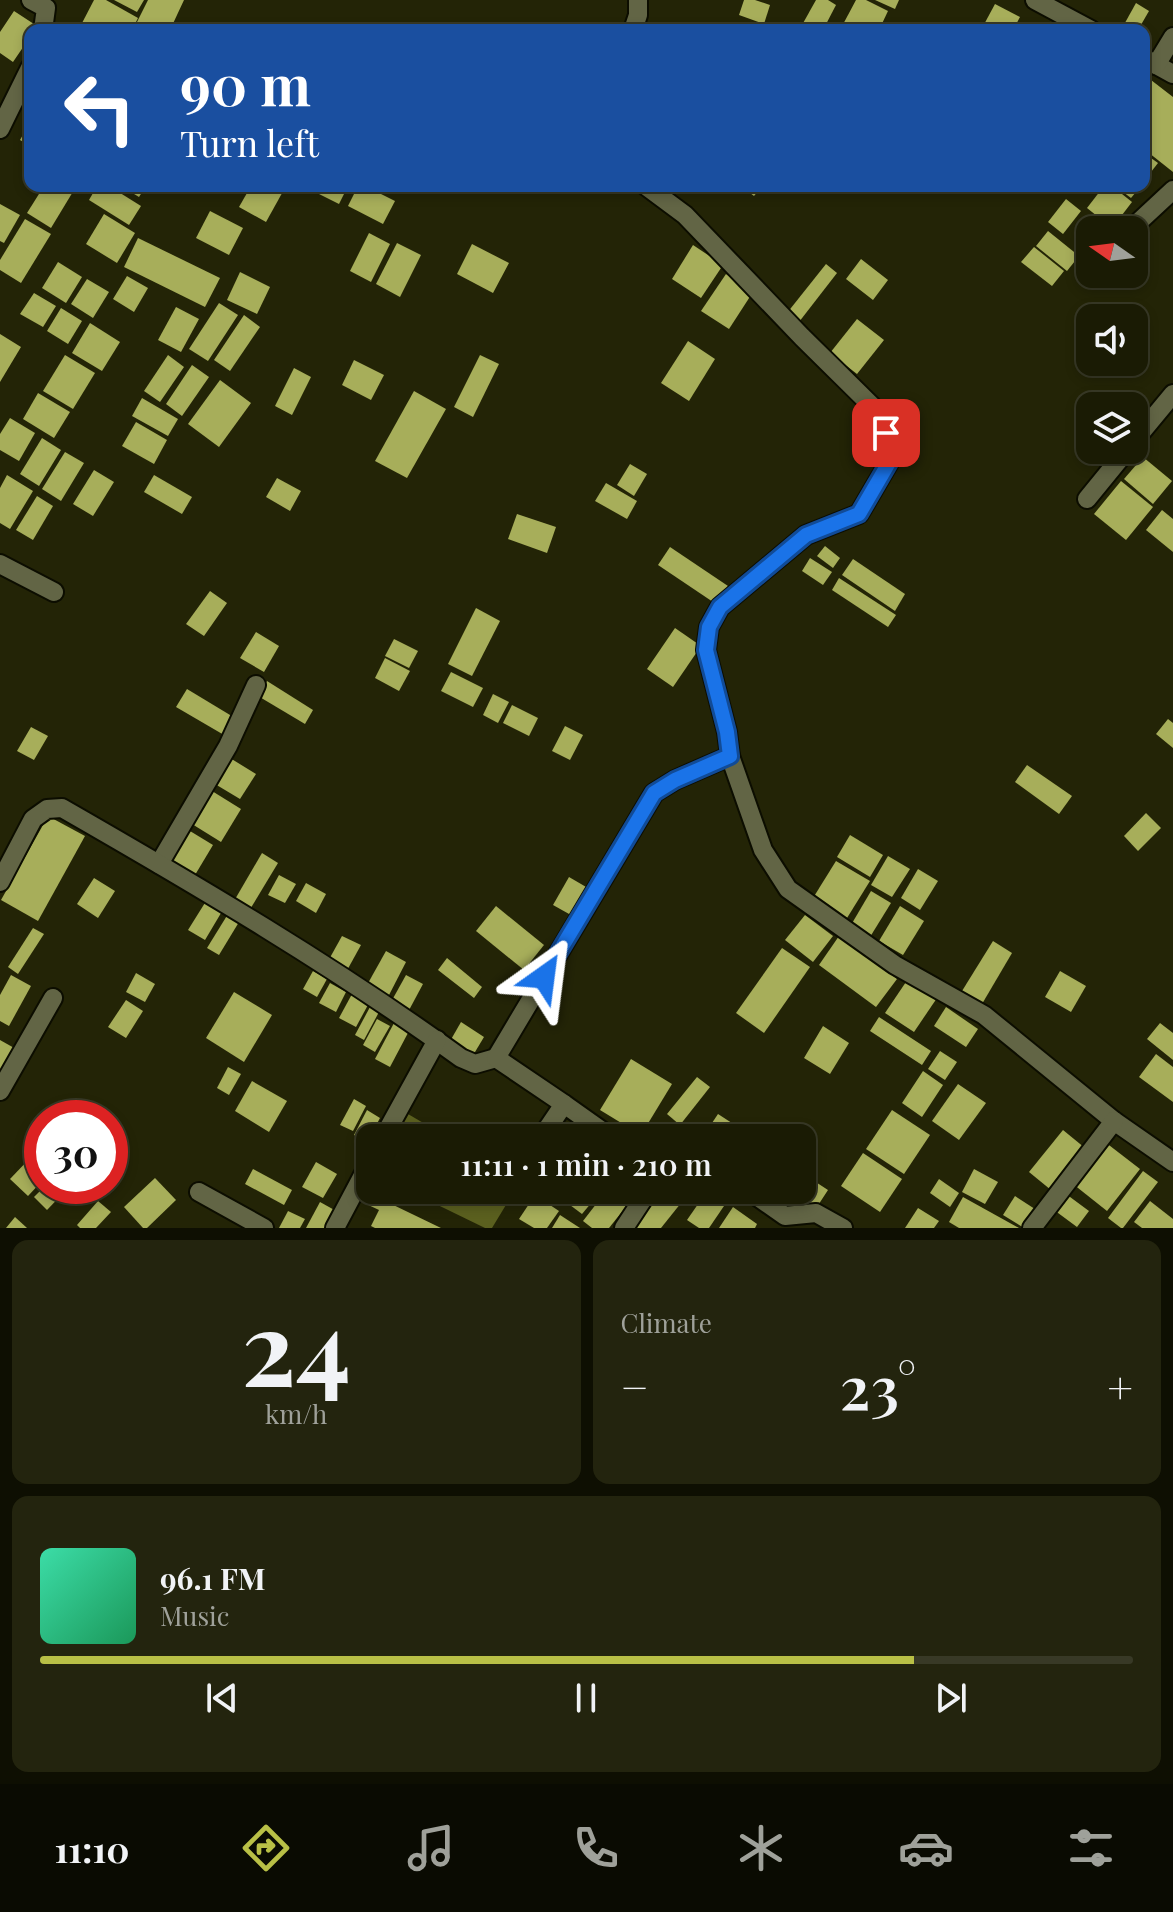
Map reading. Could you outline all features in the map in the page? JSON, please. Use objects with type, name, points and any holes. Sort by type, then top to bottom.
[{"type":"street","points":[[31,0],[46,8],[44,24]]},
{"type":"street","points":[[635,24],[638,0]]},
{"type":"street","points":[[1035,0],[1080,24]]},
{"type":"street","points":[[1158,66],[1173,37]]},
{"type":"street","points":[[0,129],[24,80]]},
{"type":"street","points":[[1145,216],[1173,190]]},
{"type":"street","points":[[654,192],[685,215],[879,413],[894,454],[859,514],[806,535],[720,607],[709,627],[706,650],[730,756],[763,850],[788,889],[895,965],[984,1015],[1114,1121],[1173,1162]]},
{"type":"street","points":[[1148,424],[1173,394]]},
{"type":"street","points":[[1087,499],[1116,464]]},
{"type":"street","points":[[0,564],[54,592]]},
{"type":"street","points":[[159,864],[228,746],[256,685]]},
{"type":"street","points":[[0,882],[33,819],[47,809],[62,808],[207,891],[461,1058],[475,1064],[496,1058],[654,793],[675,780],[730,756]]},
{"type":"street","points":[[0,1091],[53,998]]},
{"type":"street","points":[[391,1124],[437,1040]]},
{"type":"street","points":[[496,1058],[592,1124]]},
{"type":"street","points":[[550,1124],[564,1104]]},
{"type":"street","points":[[1032,1228],[1114,1121]]},
{"type":"street","points":[[335,1228],[356,1188]]},
{"type":"street","points":[[199,1192],[264,1228]]},
{"type":"street","points":[[624,1228],[640,1204]]},
{"type":"street","points":[[768,1204],[785,1216],[816,1213],[843,1228]]},
{"type":"shaded area","points":[[408,1114],[425,1124],[402,1124]]},
{"type":"shaded area","points":[[436,1204],[507,1204],[492,1228],[485,1228]]},
{"type":"building","points":[[94,0],[106,0],[138,18],[135,24],[82,24]]},
{"type":"building","points":[[114,0],[144,0],[137,12]]},
{"type":"building","points":[[148,0],[184,0],[173,24],[136,24]]},
{"type":"building","points":[[744,0],[770,5],[764,24],[739,15]]},
{"type":"building","points":[[816,0],[828,0],[836,5],[826,24],[803,24]]},
{"type":"building","points":[[856,0],[866,0],[888,11],[882,24],[843,24]]},
{"type":"building","points":[[875,0],[899,0],[895,9]]},
{"type":"building","points":[[1136,3],[1149,11],[1141,24],[1124,24]]},
{"type":"building","points":[[995,4],[1020,17],[1016,24],[984,24]]},
{"type":"building","points":[[14,11],[34,24],[24,24],[24,46],[13,62],[0,53],[0,32]]},
{"type":"building","points":[[1150,81],[1173,97],[1173,172],[1150,154]]},
{"type":"building","points":[[1150,157],[1158,163],[1150,173]]},
{"type":"building","points":[[40,192],[73,192],[51,228],[27,213]]},
{"type":"building","points":[[94,192],[119,192],[141,206],[129,225],[89,200]]},
{"type":"building","points":[[248,192],[283,192],[266,222],[239,207]]},
{"type":"building","points":[[315,192],[345,192],[339,204]]},
{"type":"building","points":[[355,192],[377,192],[395,201],[383,224],[348,206]]},
{"type":"building","points":[[1099,192],[1120,192],[1132,202],[1121,216],[1097,216],[1087,208]]},
{"type":"building","points":[[1066,199],[1081,211],[1063,234],[1048,222]]},
{"type":"building","points":[[0,204],[20,215],[4,243],[0,241]]},
{"type":"building","points":[[210,211],[243,228],[229,255],[196,238]]},
{"type":"building","points":[[104,214],[135,233],[117,263],[86,244]]},
{"type":"building","points":[[25,219],[51,234],[21,283],[0,270],[0,260]]},
{"type":"building","points":[[1048,231],[1076,254],[1076,260],[1067,271],[1036,246]]},
{"type":"building","points":[[369,233],[390,244],[371,282],[350,271]]},
{"type":"building","points":[[138,238],[220,278],[205,307],[124,267]]},
{"type":"building","points":[[397,243],[421,255],[400,297],[376,284]]},
{"type":"building","points":[[472,244],[509,263],[493,293],[457,274]]},
{"type":"building","points":[[693,245],[723,265],[701,298],[672,279]]},
{"type":"building","points":[[1034,247],[1064,271],[1052,286],[1021,262]]},
{"type":"building","points":[[861,259],[888,280],[873,300],[846,279]]},
{"type":"building","points":[[58,262],[82,277],[66,303],[42,288]]},
{"type":"building","points":[[826,264],[837,273],[799,322],[787,313]]},
{"type":"building","points":[[240,272],[270,287],[257,314],[227,300]]},
{"type":"building","points":[[726,274],[753,292],[729,329],[701,311]]},
{"type":"building","points":[[127,276],[148,288],[134,312],[113,299]]},
{"type":"building","points":[[87,279],[109,292],[93,318],[71,304]]},
{"type":"building","points":[[34,293],[56,306],[43,327],[20,314]]},
{"type":"building","points":[[219,303],[238,315],[208,361],[189,349]]},
{"type":"building","points":[[176,307],[199,319],[181,352],[158,340]]},
{"type":"building","points":[[61,308],[82,321],[68,344],[47,331]]},
{"type":"building","points":[[244,315],[260,327],[230,371],[214,360]]},
{"type":"building","points":[[857,319],[884,340],[857,374],[830,353]]},
{"type":"building","points":[[90,323],[120,342],[102,371],[72,353]]},
{"type":"building","points":[[0,334],[21,347],[0,382]]},
{"type":"building","points":[[688,341],[715,359],[689,401],[661,383]]},
{"type":"building","points":[[65,355],[95,373],[73,409],[43,391]]},
{"type":"building","points":[[168,355],[184,367],[160,402],[144,391]]},
{"type":"building","points":[[480,355],[499,364],[473,417],[454,407]]},
{"type":"building","points":[[354,360],[384,375],[371,400],[342,385]]},
{"type":"building","points":[[192,365],[209,377],[182,416],[166,404]]},
{"type":"building","points":[[294,368],[311,377],[292,415],[275,406]]},
{"type":"building","points":[[220,380],[251,403],[219,447],[188,424]]},
{"type":"building","points":[[414,391],[446,409],[407,478],[375,461]]},
{"type":"building","points":[[38,393],[70,412],[54,438],[23,419]]},
{"type":"building","points":[[142,398],[178,419],[168,436],[132,416]]},
{"type":"building","points":[[10,418],[35,433],[19,461],[0,450],[0,434]]},
{"type":"building","points":[[136,422],[167,440],[154,464],[122,446]]},
{"type":"building","points":[[42,438],[61,450],[39,486],[20,474]]},
{"type":"building","points":[[65,452],[84,463],[61,501],[42,489]]},
{"type":"building","points":[[1148,461],[1172,481],[1153,504],[1124,479],[1137,464],[1148,464]]},
{"type":"building","points":[[630,464],[647,474],[634,496],[617,485]]},
{"type":"building","points":[[94,470],[114,482],[93,516],[73,504]]},
{"type":"building","points":[[7,475],[33,491],[10,529],[0,523],[0,488]]},
{"type":"building","points":[[154,475],[192,497],[182,514],[144,492]]},
{"type":"building","points":[[277,478],[301,491],[290,511],[266,497]]},
{"type":"building","points":[[1121,481],[1153,507],[1126,540],[1094,514]]},
{"type":"building","points":[[606,483],[637,501],[627,519],[595,501]]},
{"type":"building","points":[[37,496],[53,506],[33,540],[16,530]]},
{"type":"building","points":[[1162,510],[1173,519],[1173,552],[1146,530]]},
{"type":"building","points":[[517,514],[556,527],[547,553],[508,539]]},
{"type":"building","points":[[825,546],[840,558],[833,568],[817,556]]},
{"type":"building","points":[[670,547],[728,586],[716,604],[658,565]]},
{"type":"building","points":[[810,558],[832,572],[823,585],[802,571]]},
{"type":"building","points":[[853,559],[905,594],[895,611],[842,575]]},
{"type":"building","points":[[839,578],[896,615],[888,627],[832,590]]},
{"type":"building","points":[[210,591],[227,603],[204,636],[186,624]]},
{"type":"building","points":[[476,608],[500,621],[472,676],[448,664]]},
{"type":"building","points":[[675,628],[701,646],[673,687],[647,669]]},
{"type":"building","points":[[256,632],[279,646],[264,672],[240,658]]},
{"type":"building","points":[[394,639],[418,651],[409,668],[385,656]]},
{"type":"building","points":[[385,658],[410,671],[399,691],[375,678]]},
{"type":"building","points":[[451,672],[483,688],[473,707],[441,691]]},
{"type":"building","points":[[267,681],[313,710],[305,724],[258,696]]},
{"type":"building","points":[[187,689],[235,718],[224,735],[176,707]]},
{"type":"building","points":[[493,694],[509,702],[498,723],[483,715]]},
{"type":"building","points":[[512,705],[538,718],[529,736],[503,723]]},
{"type":"building","points":[[1168,719],[1173,723],[1173,748],[1156,734]]},
{"type":"building","points":[[565,726],[583,735],[570,760],[552,751]]},
{"type":"building","points":[[31,727],[48,736],[34,760],[17,751]]},
{"type":"building","points":[[230,758],[256,774],[240,799],[215,784]]},
{"type":"building","points":[[1027,765],[1072,796],[1059,814],[1015,782]]},
{"type":"building","points":[[212,791],[241,809],[221,842],[192,824]]},
{"type":"building","points":[[1146,813],[1161,828],[1138,851],[1124,836]]},
{"type":"building","points":[[48,816],[85,836],[38,921],[1,900]]},
{"type":"building","points":[[190,831],[213,845],[195,875],[172,861]]},
{"type":"building","points":[[850,835],[883,855],[870,877],[837,857]]},
{"type":"building","points":[[262,853],[278,863],[249,911],[234,901]]},
{"type":"building","points":[[888,856],[910,869],[892,897],[871,885]]},
{"type":"building","points":[[836,861],[870,881],[847,918],[813,898]]},
{"type":"building","points":[[918,869],[938,881],[920,910],[901,898]]},
{"type":"building","points":[[279,875],[296,884],[285,903],[268,895]]},
{"type":"building","points":[[569,877],[593,891],[578,919],[553,905]]},
{"type":"building","points":[[94,878],[115,891],[98,918],[77,904]]},
{"type":"building","points":[[306,883],[326,894],[316,913],[296,901]]},
{"type":"building","points":[[871,891],[891,903],[870,937],[851,925]]},
{"type":"building","points":[[208,898],[224,908],[205,940],[188,930]]},
{"type":"building","points":[[496,906],[544,945],[524,970],[476,931]]},
{"type":"building","points":[[900,906],[924,921],[903,955],[879,941]]},
{"type":"building","points":[[228,914],[239,922],[219,955],[207,948]]},
{"type":"building","points":[[805,915],[833,936],[813,962],[785,940]]},
{"type":"building","points":[[33,928],[44,934],[18,974],[8,967]]},
{"type":"building","points":[[342,936],[361,945],[345,974],[327,963]]},
{"type":"building","points":[[839,936],[897,979],[876,1007],[819,965]]},
{"type":"building","points":[[993,941],[1012,953],[982,1004],[962,991]]},
{"type":"building","points":[[782,948],[810,967],[764,1033],[736,1013]]},
{"type":"building","points":[[386,951],[406,962],[388,997],[367,985]]},
{"type":"building","points":[[447,958],[482,987],[474,998],[438,970]]},
{"type":"building","points":[[313,971],[327,979],[317,997],[303,989]]},
{"type":"building","points":[[1060,971],[1086,986],[1071,1012],[1045,997]]},
{"type":"building","points":[[136,973],[155,984],[145,1002],[126,992]]},
{"type":"building","points":[[11,975],[31,986],[9,1026],[0,1021],[0,995]]},
{"type":"building","points":[[406,975],[423,984],[408,1012],[391,1002]]},
{"type":"building","points":[[908,979],[937,998],[914,1032],[885,1013]]},
{"type":"building","points":[[330,983],[346,992],[336,1012],[319,1003]]},
{"type":"building","points":[[234,992],[272,1015],[244,1062],[206,1038]]},
{"type":"building","points":[[352,994],[369,1003],[356,1027],[339,1018]]},
{"type":"building","points":[[126,1000],[143,1011],[126,1038],[108,1027]]},
{"type":"building","points":[[370,1007],[379,1012],[364,1040],[355,1035]]},
{"type":"building","points":[[946,1007],[978,1029],[966,1047],[934,1026]]},
{"type":"building","points":[[879,1017],[931,1051],[922,1065],[870,1031]]},
{"type":"building","points":[[377,1019],[390,1026],[375,1052],[363,1045]]},
{"type":"building","points":[[461,1022],[484,1037],[472,1057],[449,1043]]},
{"type":"building","points":[[394,1023],[409,1031],[390,1067],[375,1059]]},
{"type":"building","points":[[1160,1023],[1173,1033],[1173,1060],[1147,1039]]},
{"type":"building","points":[[823,1026],[849,1043],[830,1074],[804,1058]]},
{"type":"building","points":[[0,1040],[16,1049],[0,1078]]},
{"type":"building","points":[[940,1051],[957,1062],[945,1080],[928,1069]]},
{"type":"building","points":[[1156,1054],[1173,1067],[1173,1102],[1139,1077]]},
{"type":"building","points":[[631,1059],[672,1084],[648,1124],[623,1124],[600,1110]]},
{"type":"building","points":[[228,1067],[241,1074],[229,1095],[217,1088]]},
{"type":"building","points":[[923,1071],[943,1085],[922,1117],[902,1103]]},
{"type":"building","points":[[697,1077],[710,1087],[681,1124],[667,1114]]},
{"type":"building","points":[[252,1081],[287,1101],[269,1132],[235,1111]]},
{"type":"building","points":[[958,1084],[986,1103],[959,1140],[932,1121]]},
{"type":"building","points":[[354,1099],[366,1106],[353,1131],[340,1125]]},
{"type":"building","points":[[367,1110],[380,1118],[377,1124],[360,1124]]},
{"type":"building","points":[[892,1110],[930,1135],[904,1174],[866,1149]]},
{"type":"building","points":[[718,1114],[733,1124],[711,1124]]},
{"type":"building","points":[[1063,1130],[1085,1148],[1051,1190],[1029,1172]]},
{"type":"building","points":[[1105,1142],[1140,1169],[1107,1211],[1073,1184]]},
{"type":"building","points":[[863,1153],[902,1179],[880,1212],[841,1186]]},
{"type":"building","points":[[316,1162],[337,1174],[323,1198],[302,1187]]},
{"type":"building","points":[[24,1164],[24,1192],[10,1179]]},
{"type":"building","points":[[253,1169],[292,1190],[284,1205],[245,1184]]},
{"type":"building","points":[[974,1169],[998,1182],[985,1204],[962,1192]]},
{"type":"building","points":[[1143,1171],[1158,1182],[1121,1228],[1108,1218]]},
{"type":"building","points":[[155,1178],[176,1200],[147,1228],[143,1228],[124,1207]]},
{"type":"building","points":[[939,1179],[959,1193],[950,1207],[930,1193]]},
{"type":"building","points":[[816,1182],[828,1190],[813,1213],[799,1204],[816,1204]]},
{"type":"building","points":[[1066,1194],[1089,1211],[1077,1227],[1054,1210]]},
{"type":"building","points":[[1015,1196],[1038,1211],[1024,1228],[1003,1215]]},
{"type":"building","points":[[963,1197],[1019,1228],[959,1228],[949,1222]]},
{"type":"building","points":[[1150,1201],[1173,1219],[1173,1228],[1142,1228],[1134,1222]]},
{"type":"building","points":[[320,1202],[338,1212],[330,1228],[306,1228]]},
{"type":"building","points":[[95,1204],[102,1204],[111,1212],[96,1228],[80,1228],[77,1225]]},
{"type":"building","points":[[366,1204],[391,1204],[441,1228],[375,1228],[371,1226],[379,1210]]},
{"type":"building","points":[[529,1204],[548,1204],[559,1211],[547,1228],[534,1228],[519,1219]]},
{"type":"building","points":[[569,1204],[590,1204],[582,1214]]},
{"type":"building","points":[[596,1204],[628,1204],[609,1228],[592,1228],[583,1221]]},
{"type":"building","points":[[653,1204],[680,1204],[661,1228],[634,1228]]},
{"type":"building","points":[[698,1204],[724,1206],[709,1228],[699,1228],[687,1220]]},
{"type":"building","points":[[733,1207],[757,1224],[755,1228],[719,1228]]},
{"type":"building","points":[[918,1208],[939,1221],[934,1228],[905,1228]]},
{"type":"building","points":[[288,1211],[305,1219],[300,1228],[279,1228]]},
{"type":"building","points":[[560,1215],[580,1228],[552,1228]]},
{"type":"building","points":[[15,1217],[27,1228],[6,1228]]},
{"type":"route","points":[[544,977],[654,793],[675,780],[730,756],[706,650],[709,627],[720,607],[806,535],[859,514],[894,454],[886,433]]}]
